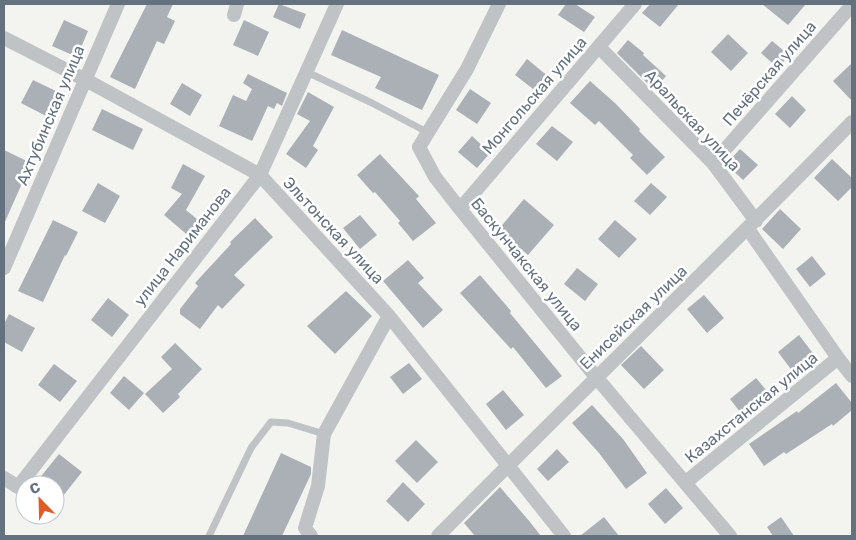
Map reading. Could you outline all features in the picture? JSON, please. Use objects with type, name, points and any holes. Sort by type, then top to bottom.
[{"type":"street","name":"Ахтубинская улица","points":[[4,268],[118,4]]},
{"type":"street","name":"улица Нариманова","points":[[4,478],[18,487],[260,175],[336,4]]},
{"type":"street","points":[[427,132],[467,69],[499,4]]},
{"type":"street","name":"Монгольская улица","points":[[460,209],[635,4]]},
{"type":"street","name":"Печёрская улица","points":[[713,163],[852,5]]},
{"type":"street","name":"Эльтонская улица","points":[[4,38],[84,79],[260,175],[389,316],[564,536]]},
{"type":"street","name":"Аральская улица","points":[[599,47],[713,163],[838,358],[852,374]]},
{"type":"street","name":"Енисейская улица","points":[[438,536],[596,377],[752,225],[852,122]]},
{"type":"street","name":"Баскунчакская улица","points":[[427,132],[419,147],[435,177],[596,377],[730,536]]},
{"type":"street","points":[[311,536],[305,528],[318,486],[324,434],[389,316]]},
{"type":"street","name":"Казахстанская улица","points":[[686,482],[838,358]]},
{"type":"lane","points":[[307,72],[372,102],[427,132]]},
{"type":"lane","points":[[209,536],[250,448],[271,422],[288,423],[324,434]]},
{"type":"building","points":[[147,4],[173,4],[167,17],[175,21],[164,44],[157,41],[135,89],[110,77]]},
{"type":"building","points":[[279,4],[306,14],[300,29],[273,17]]},
{"type":"building","points":[[566,4],[575,4],[595,17],[584,32],[558,15]]},
{"type":"building","points":[[650,4],[679,4],[660,27],[642,13]]},
{"type":"building","points":[[762,4],[806,4],[788,25]]},
{"type":"building","points":[[64,20],[88,31],[77,57],[52,46]]},
{"type":"building","points":[[244,20],[269,32],[258,56],[233,45]]},
{"type":"building","points":[[342,30],[439,75],[422,110],[375,88],[381,77],[331,55]]},
{"type":"building","points":[[728,34],[748,53],[731,71],[711,52]]},
{"type":"building","points":[[628,40],[644,53],[643,55],[666,76],[654,90],[617,53]]},
{"type":"building","points":[[772,41],[789,55],[778,68],[761,53]]},
{"type":"building","points":[[527,59],[549,77],[537,92],[515,75]]},
{"type":"building","points":[[852,63],[852,101],[833,81]]},
{"type":"building","points":[[248,74],[287,93],[282,106],[277,103],[274,109],[268,106],[252,141],[219,126],[233,95],[246,101],[252,89],[243,83]]},
{"type":"building","points":[[33,80],[60,93],[48,117],[21,103]]},
{"type":"building","points":[[590,81],[615,103],[665,157],[647,175],[630,158],[633,155],[599,121],[595,125],[570,103]]},
{"type":"building","points":[[182,83],[202,95],[190,116],[170,104]]},
{"type":"building","points":[[470,89],[491,103],[477,124],[456,110]]},
{"type":"building","points":[[308,92],[334,107],[313,146],[318,150],[306,168],[286,154],[310,121],[297,114]]},
{"type":"building","points":[[792,96],[806,110],[790,128],[775,114]]},
{"type":"building","points":[[102,109],[143,129],[133,150],[92,130]]},
{"type":"building","points":[[552,126],[573,142],[557,161],[536,144]]},
{"type":"building","points":[[472,136],[490,153],[477,168],[458,152]]},
{"type":"building","points":[[740,149],[758,165],[743,180],[726,164]]},
{"type":"building","points":[[4,150],[31,163],[4,224]]},
{"type":"building","points":[[380,154],[419,196],[416,199],[436,223],[413,241],[398,223],[400,221],[375,192],[373,193],[357,175]]},
{"type":"building","points":[[832,159],[852,178],[852,187],[838,201],[814,178]]},
{"type":"building","points":[[183,164],[205,176],[186,210],[203,224],[191,238],[164,215],[182,194],[171,188]]},
{"type":"building","points":[[98,183],[120,196],[105,223],[82,211]]},
{"type":"building","points":[[651,183],[667,197],[650,215],[634,201]]},
{"type":"building","points":[[524,199],[554,225],[528,255],[498,230]]},
{"type":"building","points":[[780,209],[801,229],[783,249],[762,229]]},
{"type":"building","points":[[360,215],[377,235],[360,249],[343,228]]},
{"type":"building","points":[[255,218],[273,237],[234,275],[245,285],[222,309],[218,305],[200,329],[180,314],[180,309],[198,286],[195,283],[231,244],[230,242]]},
{"type":"building","points":[[53,220],[78,232],[43,302],[18,291]]},
{"type":"building","points":[[615,220],[637,239],[619,258],[598,239]]},
{"type":"building","points":[[812,256],[826,274],[810,287],[796,269]]},
{"type":"building","points":[[408,260],[424,278],[418,283],[443,310],[423,328],[383,281]]},
{"type":"building","points":[[577,268],[598,284],[585,301],[564,284]]},
{"type":"building","points":[[480,275],[562,376],[546,388],[513,347],[511,349],[460,293]]},
{"type":"building","points":[[346,291],[372,316],[335,354],[307,326]]},
{"type":"building","points":[[704,295],[724,318],[707,333],[687,309]]},
{"type":"building","points":[[108,298],[129,315],[112,337],[91,320]]},
{"type":"building","points":[[9,314],[35,328],[22,352],[4,342],[4,324]]},
{"type":"building","points":[[799,335],[818,360],[796,376],[778,352]]},
{"type":"building","points":[[175,343],[202,369],[178,394],[180,397],[163,413],[145,394],[172,369],[161,357]]},
{"type":"building","points":[[641,346],[664,370],[644,389],[621,365]]},
{"type":"building","points":[[409,363],[422,379],[403,394],[390,377]]},
{"type":"building","points":[[54,364],[77,381],[60,402],[38,385]]},
{"type":"building","points":[[124,376],[144,393],[129,410],[110,393]]},
{"type":"building","points":[[756,378],[771,396],[744,417],[730,399]]},
{"type":"building","points":[[836,383],[852,403],[852,410],[833,426],[832,424],[764,466],[749,444],[797,411],[798,413]]},
{"type":"building","points":[[503,390],[524,415],[506,430],[486,404]]},
{"type":"building","points":[[592,405],[623,439],[647,473],[626,489],[599,453],[572,423]]},
{"type":"building","points":[[416,440],[438,462],[417,483],[395,461]]},
{"type":"building","points":[[557,449],[569,462],[548,481],[537,469]]},
{"type":"building","points":[[281,453],[311,467],[311,474],[282,536],[243,536]]},
{"type":"building","points":[[59,454],[82,472],[65,493],[65,475],[42,475]]},
{"type":"building","points":[[403,482],[425,504],[408,522],[386,501]]},
{"type":"building","points":[[500,487],[541,536],[475,536],[464,523]]},
{"type":"building","points":[[666,488],[683,508],[665,524],[648,504]]},
{"type":"building","points":[[604,517],[619,536],[580,536]]},
{"type":"building","points":[[781,517],[794,536],[773,536],[767,527]]}]
